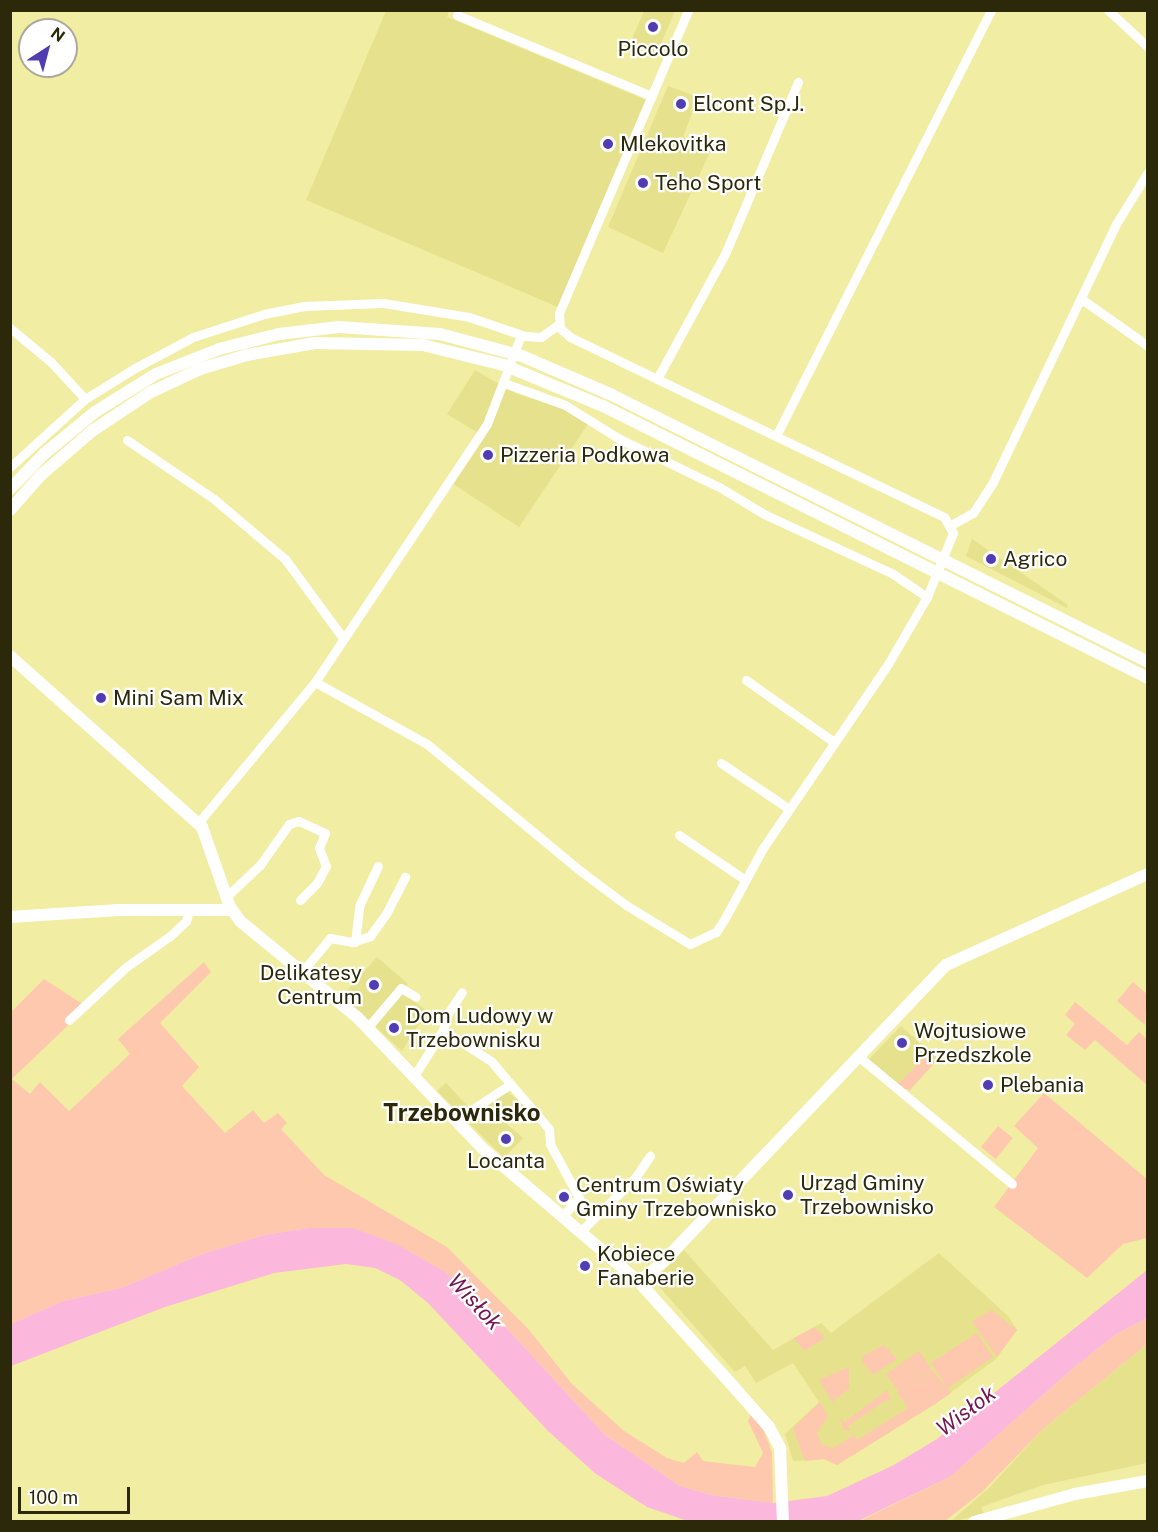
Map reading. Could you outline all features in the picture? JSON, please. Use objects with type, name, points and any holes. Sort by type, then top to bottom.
[{"type":"main road","points":[[10,489],[65,436],[124,392],[188,360],[238,344],[311,329],[359,327],[440,334],[522,356],[610,394],[1148,662]]},
{"type":"main road","points":[[10,510],[48,469],[100,425],[152,392],[224,361],[315,343],[382,342],[423,345],[517,369],[603,406],[937,575],[1148,678]]},
{"type":"main road","points":[[10,656],[198,823],[209,840],[232,910],[368,1027],[455,1121],[639,1282],[769,1427],[780,1448],[783,1521]]},
{"type":"main road","points":[[639,1282],[664,1261],[858,1056],[955,959],[1148,874]]},
{"type":"main road","points":[[10,918],[119,910],[232,910]]},
{"type":"main road","points":[[974,1521],[1075,1494],[1148,1481]]},
{"type":"street","points":[[315,681],[427,744],[582,872],[626,905],[690,944],[716,932],[744,879],[788,808],[888,664],[927,597],[953,533],[951,525],[944,517],[570,337],[559,324],[559,313],[688,10]]},
{"type":"street","points":[[777,436],[991,10]]},
{"type":"street","points":[[1108,10],[1148,47]]},
{"type":"street","points":[[457,15],[652,96]]},
{"type":"street","points":[[657,379],[725,254],[798,82]]},
{"type":"street","points":[[951,525],[973,513],[993,482],[1083,300],[1116,224],[1148,172]]},
{"type":"street","points":[[1083,300],[1148,346]]},
{"type":"street","points":[[10,467],[85,399],[193,337],[264,314],[304,306],[383,303],[426,308],[492,324],[521,335],[541,337],[559,324]]},
{"type":"street","points":[[10,328],[51,362],[85,399]]},
{"type":"street","points":[[198,823],[315,681],[487,424],[521,335]]},
{"type":"street","points":[[504,383],[565,405],[618,438],[721,488],[764,514],[893,574],[927,597]]},
{"type":"street","points":[[127,441],[214,499],[285,559],[343,638]]},
{"type":"street","points":[[746,680],[834,741]]},
{"type":"street","points":[[721,763],[788,808]]},
{"type":"street","points":[[226,897],[260,866],[289,824],[299,820],[325,833],[319,848],[326,866],[317,883],[300,900]]},
{"type":"street","points":[[679,835],[744,879]]},
{"type":"street","points":[[355,942],[360,904],[378,866]]},
{"type":"street","points":[[302,972],[330,938],[355,942],[370,936],[378,927],[405,877]]},
{"type":"street","points":[[69,1020],[126,967],[170,936],[186,921],[189,910]]},
{"type":"street","points":[[368,1027],[401,988],[416,997]]},
{"type":"street","points":[[414,1076],[444,1030],[447,1015],[462,992]]},
{"type":"street","points":[[444,1030],[491,1061],[509,1085],[549,1129],[550,1144],[577,1199],[591,1220]]},
{"type":"street","points":[[858,1056],[1012,1184]]},
{"type":"street","points":[[455,1121],[509,1085]]},
{"type":"street","points":[[580,1232],[635,1178],[650,1156]]},
{"type":"street","points":[[562,1217],[577,1199]]},
{"type":"shaded area","points":[[386,11],[449,11],[447,17],[646,100],[558,307],[306,200]]},
{"type":"shaded area","name":"Piccolo","points":[[644,11],[675,11],[656,55],[630,44]]},
{"type":"shaded area","points":[[668,86],[698,97],[683,137],[711,150],[663,253],[608,227]]},
{"type":"shaded area","points":[[475,370],[515,393],[565,409],[588,424],[519,527],[453,484],[485,437],[447,414]]},
{"type":"shaded area","points":[[972,539],[1068,605],[1067,608],[966,556]]},
{"type":"shaded area","points":[[377,957],[408,984],[402,992],[427,1011],[402,1051],[342,996]]},
{"type":"shaded area","points":[[204,962],[211,972],[160,1023],[199,1067],[182,1086],[225,1133],[253,1110],[264,1123],[278,1113],[287,1123],[281,1129],[324,1175],[447,1247],[530,1331],[572,1384],[624,1431],[667,1458],[684,1463],[697,1452],[703,1461],[755,1467],[763,1453],[748,1421],[751,1414],[764,1431],[772,1453],[773,1503],[711,1495],[680,1486],[605,1435],[502,1323],[308,1228],[264,1235],[202,1254],[121,1288],[63,1301],[11,1324],[11,1012],[44,979],[87,1007],[12,1079],[30,1094],[40,1082],[69,1111],[130,1054],[118,1039]]},
{"type":"shaded area","points":[[1133,982],[1147,994],[1145,1025],[1117,1001]]},
{"type":"shaded area","points":[[1075,1002],[1127,1045],[1139,1032],[1147,1039],[1147,1085],[1095,1040],[1085,1050],[1066,1035],[1075,1024],[1065,1015]]},
{"type":"shaded area","name":"Wojtusiowe Przedszkole","points":[[901,1026],[938,1059],[910,1090],[902,1088],[868,1060]]},
{"type":"shaded area","points":[[927,1055],[935,1062],[910,1090],[902,1088],[898,1084]]},
{"type":"shaded area","points":[[446,1083],[472,1111],[502,1092],[509,1093],[525,1106],[507,1124],[523,1138],[504,1158],[437,1091]]},
{"type":"shaded area","points":[[1044,1093],[1147,1179],[1147,1238],[1123,1244],[1087,1278],[994,1207],[1038,1148],[1014,1126]]},
{"type":"shaded area","points":[[998,1126],[1013,1138],[996,1159],[981,1147]]},
{"type":"shaded area","points":[[684,1250],[773,1350],[821,1323],[831,1333],[939,1253],[1009,1317],[1017,1330],[996,1359],[935,1404],[837,1465],[824,1459],[793,1461],[785,1434],[819,1402],[793,1363],[756,1383],[745,1366],[735,1372],[654,1281]]},
{"type":"shaded area","points":[[992,1310],[1017,1330],[997,1357],[972,1321]]},
{"type":"shaded area","points":[[1147,1318],[1147,1344],[1043,1429],[982,1492],[945,1521],[858,1522],[950,1477],[1077,1365],[1115,1335]]},
{"type":"shaded area","points":[[815,1327],[825,1338],[804,1351],[794,1338]]},
{"type":"shaded area","points":[[977,1333],[993,1357],[948,1388],[951,1393],[837,1465],[824,1459],[805,1461],[793,1428],[820,1402],[828,1416],[817,1433],[822,1445],[833,1448],[854,1435],[857,1440],[908,1408],[897,1392],[931,1369],[947,1387],[931,1363]]},
{"type":"shaded area","points":[[1147,1344],[1147,1463],[1043,1485],[981,1507],[984,1514],[950,1522],[990,1487],[1043,1429]]},
{"type":"shaded area","points":[[884,1345],[897,1359],[873,1375],[862,1361],[864,1355]]},
{"type":"shaded area","points":[[919,1351],[931,1368],[898,1391],[886,1374]]},
{"type":"shaded area","points":[[849,1367],[849,1389],[832,1402],[819,1380]]},
{"type":"shaded area","points":[[887,1390],[892,1403],[888,1399],[848,1426],[850,1431],[844,1430],[840,1418],[845,1422]]},
{"type":"water","name":"Wisłok","points":[[308,1228],[353,1228],[398,1245],[445,1272],[502,1323],[605,1435],[680,1486],[711,1495],[773,1503],[827,1496],[892,1466],[937,1439],[1147,1270],[1147,1318],[1115,1335],[1077,1365],[950,1477],[858,1521],[688,1521],[647,1507],[596,1474],[548,1431],[428,1303],[400,1280],[375,1268],[346,1264],[274,1273],[165,1307],[11,1366],[11,1324],[63,1301],[121,1288],[202,1254],[264,1235]]},
{"type":"place","name":"Piccolo","points":[[653,27]]},
{"type":"place","name":"Elcont Sp.J.","points":[[681,104]]},
{"type":"place","name":"Mlekovitka","points":[[608,144]]},
{"type":"place","name":"Teho Sport","points":[[643,183]]},
{"type":"place","name":"Pizzeria Podkowa","points":[[488,455]]},
{"type":"place","name":"Agrico","points":[[991,559]]},
{"type":"place","name":"Mini Sam Mix","points":[[101,698]]},
{"type":"place","name":"Delikatesy Centrum","points":[[374,985]]},
{"type":"place","name":"Dom Ludowy w Trzebownisku","points":[[394,1028]]},
{"type":"place","name":"Wojtusiowe Przedszkole","points":[[902,1043]]},
{"type":"place","name":"Plebania","points":[[988,1085]]},
{"type":"place","name":"Locanta","points":[[506,1139]]},
{"type":"place","name":"Urząd Gminy Trzebownisko","points":[[788,1195]]},
{"type":"place","name":"Centrum Oświaty Gminy Trzebownisko","points":[[564,1197]]},
{"type":"place","name":"Kobiece Fanaberie","points":[[585,1266]]},
{"type":"district","name":"Trzebownisko","points":[[462,1113]]}]
